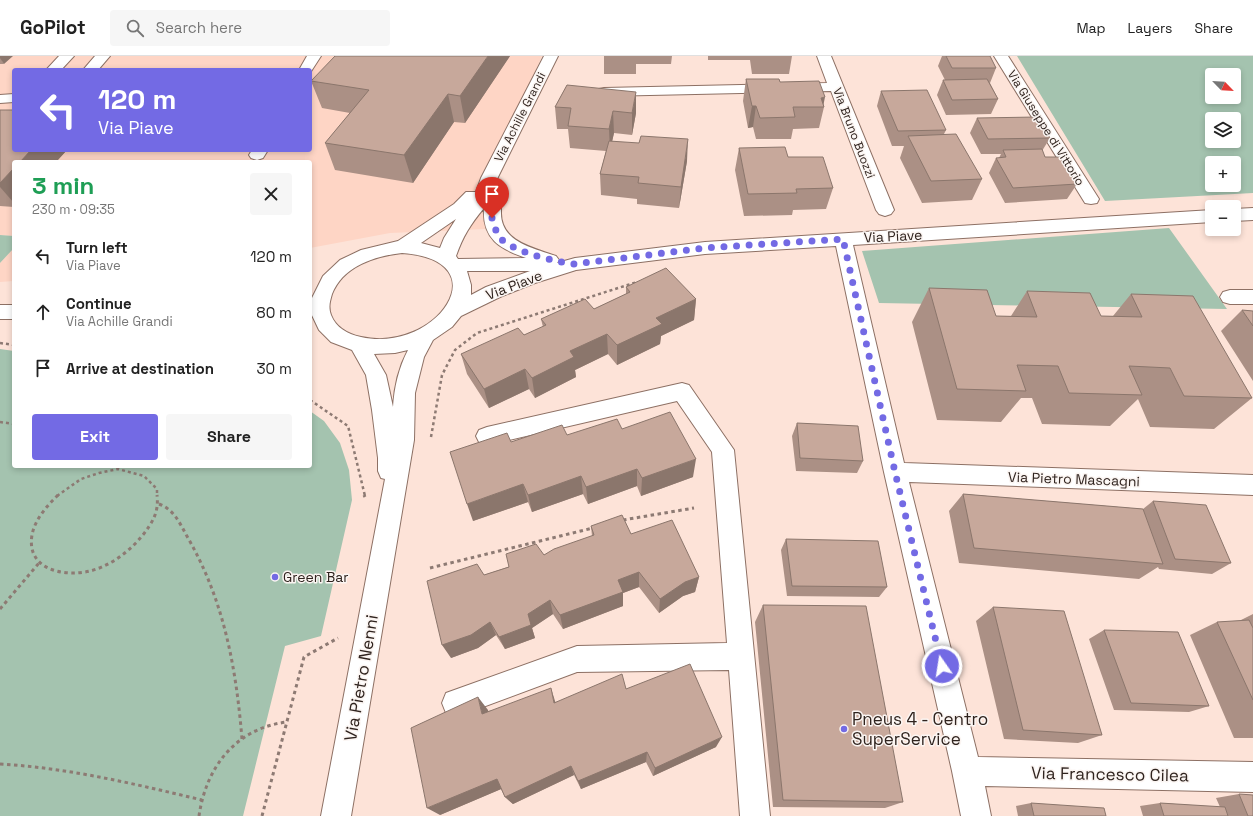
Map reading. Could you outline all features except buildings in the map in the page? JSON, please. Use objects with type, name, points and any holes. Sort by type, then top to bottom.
[{"type":"street","points":[[55,68],[67,56]]},
{"type":"street","points":[[92,68],[103,56]]},
{"type":"street","points":[[307,68],[314,56]]},
{"type":"street","name":"Via Achille Grandi","points":[[450,262],[453,238],[461,224],[480,202],[489,178],[551,56]]},
{"type":"street","name":"Via Bruno Buozzi","points":[[824,56],[885,210]]},
{"type":"street","name":"Via Giuseppe di Vittorio","points":[[1002,56],[1091,200]]},
{"type":"street","points":[[586,93],[836,86]]},
{"type":"street","name":"Via Achille Grandi","points":[[402,247],[460,208],[489,178]]},
{"type":"street","name":"Via Achille Grandi","points":[[489,178],[493,199],[492,218],[499,237],[518,249],[555,262]]},
{"type":"street","points":[[1241,214],[1253,214]]},
{"type":"street","name":"Via Piave","points":[[455,311],[493,292],[528,278],[575,264],[705,248],[1205,216]]},
{"type":"street","points":[[843,239],[895,472],[967,771],[976,816]]},
{"type":"street","name":"Via Piave","points":[[312,278],[340,269],[365,254],[380,250],[402,247],[427,250],[450,262],[459,272],[462,289],[461,297],[455,311],[447,320],[426,335],[402,344],[387,346],[359,345],[337,336],[317,319],[320,312],[325,286],[340,269]]},
{"type":"street","points":[[450,262],[524,265],[555,262]]},
{"type":"street","name":"Via Piave","points":[[555,262],[575,264]]},
{"type":"street","points":[[1230,297],[1253,297]]},
{"type":"street","points":[[0,312],[12,312]]},
{"type":"street","name":"Via Pietro Nenni","points":[[336,816],[403,440],[404,393],[414,357],[426,335]]},
{"type":"street","name":"Via Pietro Nenni","points":[[359,345],[376,375],[383,410],[389,458],[386,540]]},
{"type":"street","points":[[486,436],[682,391],[723,450],[755,816]]},
{"type":"street","name":"Via Pietro Mascagni","points":[[895,472],[1253,485]]},
{"type":"street","points":[[456,703],[577,660],[741,656]]},
{"type":"street","name":"Via Francesco Cilea","points":[[967,771],[1253,777]]},
{"type":"path","points":[[431,438],[442,375],[455,350],[478,333],[638,282]]},
{"type":"path","points":[[0,343],[12,345]]},
{"type":"path","points":[[312,401],[348,426],[365,498]]},
{"type":"path","points":[[0,422],[12,424]]},
{"type":"path","points":[[118,469],[129,470],[142,474],[153,484],[157,492],[159,504],[149,530],[134,547],[115,561],[94,570],[72,574],[53,572],[39,563],[32,550],[32,534],[39,516],[52,500],[69,486],[89,476],[118,469]]},
{"type":"path","points":[[159,504],[167,507],[175,514],[197,554],[215,596],[228,638],[238,692],[242,738]]},
{"type":"path","points":[[618,521],[694,508]]},
{"type":"path","points":[[430,568],[595,527]]},
{"type":"path","points":[[0,609],[39,563]]},
{"type":"path","points":[[262,816],[304,657],[344,635]]},
{"type":"path","points":[[199,816],[204,788],[218,763],[242,738],[266,726],[287,722]]},
{"type":"path","points":[[0,764],[28,765],[98,777],[202,800]]},
{"type":"shaded area","points":[[0,56],[542,56],[491,176],[485,229],[390,233],[312,248],[312,160],[12,160],[12,236],[0,235]]},
{"type":"shaded area","points":[[12,250],[12,281],[0,282],[0,263]]},
{"type":"green space","points":[[1017,56],[1253,56],[1253,193],[1105,201]]},
{"type":"green space","points":[[1169,228],[1227,309],[879,303],[862,251]]},
{"type":"green space","points":[[0,235],[12,236],[12,250],[0,263]]},
{"type":"green space","points":[[0,349],[12,351],[12,468],[312,468],[312,412],[324,421],[340,443],[349,470],[352,500],[321,636],[285,646],[243,816],[0,816]]},
{"type":"place","name":"Green Bar","points":[[275,577]]},
{"type":"place","name":"Pneus 4 - Centro SuperService","points":[[844,729]]},
{"type":"route","points":[[492,218],[499,237],[518,249],[555,262],[575,264],[705,248],[843,239],[895,472],[942,666]]}]
